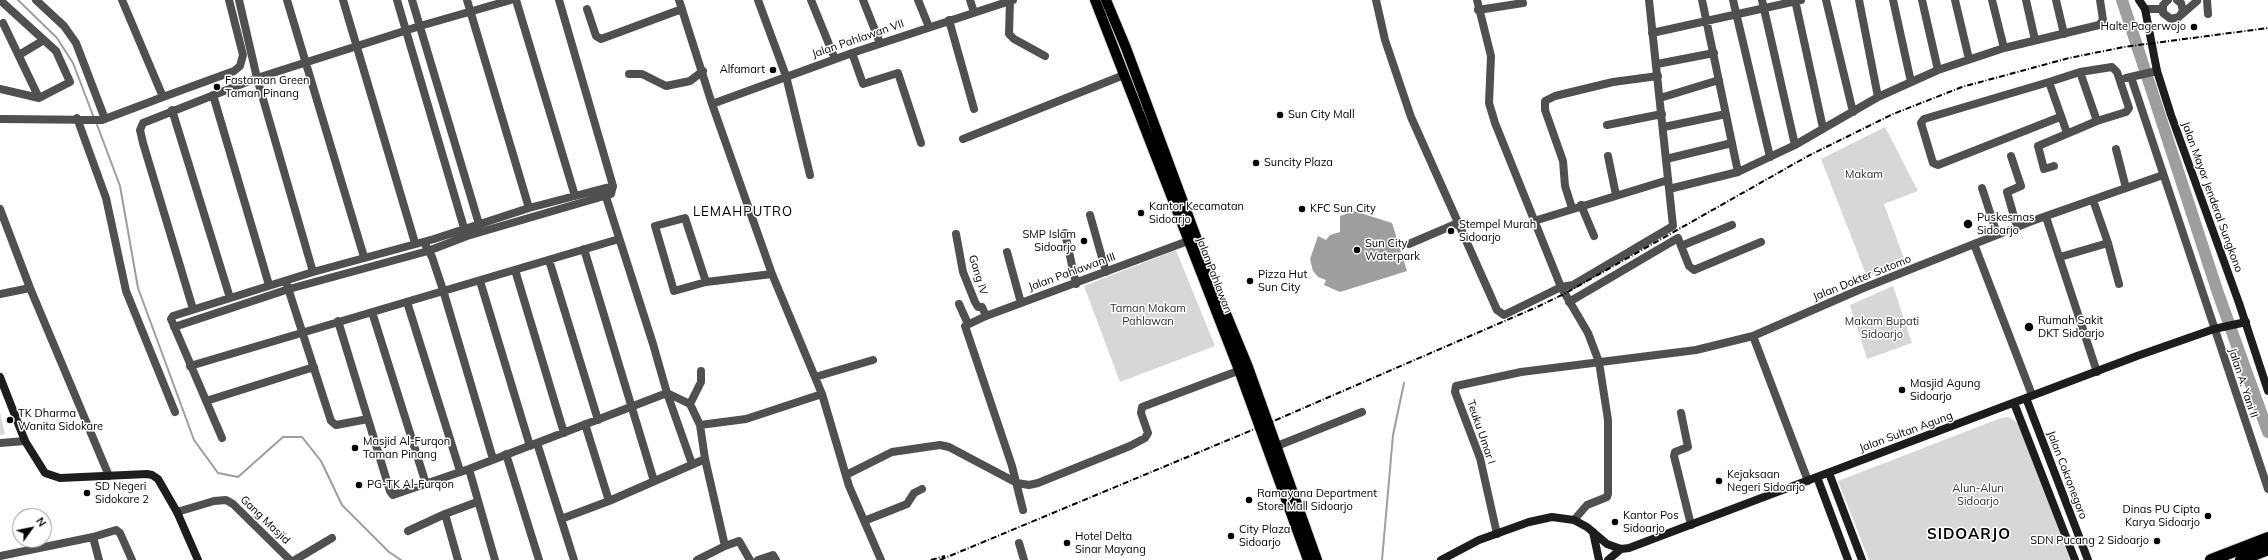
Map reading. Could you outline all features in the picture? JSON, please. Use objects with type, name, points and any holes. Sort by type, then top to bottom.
[{"type":"highway","points":[[2211,560],[2268,538]]},
{"type":"highway","points":[[2242,560],[2268,550]]},
{"type":"main road","name":"Jalan Pahlawan","points":[[1095,0],[1188,241],[1277,446],[1317,560]]},
{"type":"main road","name":"Jalan Pahlawan","points":[[1106,0],[1123,41],[1212,280],[1308,560]]},
{"type":"main road","points":[[1107,31],[1117,27]]},
{"type":"main road","points":[[1113,45],[1123,41]]},
{"type":"street","points":[[0,0],[58,54],[70,82],[39,98],[0,89]]},
{"type":"street","points":[[36,0],[64,26],[76,43],[104,119]]},
{"type":"street","points":[[122,0],[163,97]]},
{"type":"street","points":[[0,119],[104,119],[234,71],[240,66],[243,54],[229,0]]},
{"type":"street","points":[[239,0],[257,78],[313,272]]},
{"type":"street","points":[[287,0],[364,257]]},
{"type":"street","points":[[343,0],[415,243]]},
{"type":"street","points":[[397,0],[464,228]]},
{"type":"street","points":[[412,0],[478,224]]},
{"type":"street","points":[[467,0],[529,208]]},
{"type":"street","points":[[193,309],[140,130],[143,123],[172,110],[257,78],[305,64],[406,30],[511,0]]},
{"type":"street","points":[[516,0],[575,196]]},
{"type":"street","points":[[174,327],[289,289],[432,252],[467,236],[606,197],[612,192],[613,186],[558,0]]},
{"type":"street","points":[[679,0],[703,71],[712,104],[772,274],[822,394],[846,475],[864,522],[881,560]]},
{"type":"street","points":[[758,0],[786,76],[810,175]]},
{"type":"street","points":[[811,0],[835,59]]},
{"type":"street","points":[[863,0],[880,43]]},
{"type":"street","points":[[918,0],[929,27]]},
{"type":"street","points":[[970,0],[974,12]]},
{"type":"street","points":[[1011,0],[1010,36],[1045,56]]},
{"type":"street","name":"Jalan Pahlawan VII","points":[[712,104],[880,43],[1011,0]]},
{"type":"street","points":[[1376,0],[1385,40],[1406,103],[1497,310],[1501,314],[1561,287],[1573,285],[1673,226],[1668,189],[1664,127],[1652,33],[1651,0]]},
{"type":"street","points":[[1477,0],[1478,10],[1491,56],[1489,104],[1495,123],[1561,287],[1593,342],[1598,362],[1608,420],[1608,494],[1607,497],[1587,505],[1574,520]]},
{"type":"street","points":[[1702,0],[1738,172]]},
{"type":"street","points":[[1733,0],[1770,157]]},
{"type":"street","points":[[1762,0],[1795,145]]},
{"type":"street","points":[[1652,33],[1764,9],[1797,0],[1823,128]]},
{"type":"street","points":[[1826,0],[1852,112]]},
{"type":"street","points":[[1859,0],[1878,97]]},
{"type":"street","points":[[1893,0],[1910,82]]},
{"type":"street","points":[[1922,0],[1938,70]]},
{"type":"street","points":[[1955,0],[1969,59]]},
{"type":"street","points":[[1992,0],[2004,48]]},
{"type":"street","points":[[2026,0],[2035,40]]},
{"type":"street","points":[[2056,0],[2064,34]]},
{"type":"street","points":[[1668,189],[1738,172],[1795,145],[1878,97],[1938,70],[2004,48],[2099,25],[2103,20],[2100,0]]},
{"type":"street","points":[[2139,0],[2145,9]]},
{"type":"street","points":[[2145,9],[2148,0]]},
{"type":"street","points":[[2162,9],[2168,0]]},
{"type":"street","points":[[2177,0],[2183,8],[2181,15]]},
{"type":"street","points":[[2177,0],[2198,0]]},
{"type":"street","points":[[2162,9],[2165,16],[2172,19],[2181,15],[2198,0]]},
{"type":"street","points":[[2207,0],[2208,14]]},
{"type":"street","points":[[1478,10],[1524,3]]},
{"type":"street","points":[[587,8],[596,36],[601,39],[682,9]]},
{"type":"street","points":[[2145,9],[2162,9]]},
{"type":"street","name":"Jalan Mayor Jenderal Sungkono","points":[[2145,9],[2155,71],[2246,322],[2268,390]]},
{"type":"street","points":[[18,17],[2,23],[39,98]]},
{"type":"street","points":[[949,20],[974,109]]},
{"type":"street","points":[[19,55],[44,40]]},
{"type":"street","points":[[852,53],[861,84],[898,73],[921,144]]},
{"type":"street","points":[[1657,64],[1714,53]]},
{"type":"street","points":[[2054,166],[2044,169],[2038,146],[2097,121],[2128,111],[2120,79],[2117,72],[2112,67],[2080,72],[1922,120],[1920,124],[1933,163],[1938,165],[2060,117]]},
{"type":"street","points":[[629,74],[642,74],[666,86],[690,81],[703,71]]},
{"type":"street","points":[[2120,79],[2155,71]]},
{"type":"street","points":[[2080,72],[2097,121]]},
{"type":"street","points":[[963,139],[1124,75]]},
{"type":"street","points":[[1572,208],[1565,186],[1563,162],[1545,110],[1545,101],[1555,96],[1613,82],[1658,76]]},
{"type":"street","name":"Jalan A. Yani II","points":[[2132,77],[2163,175],[2218,328],[2268,489]]},
{"type":"street","points":[[1660,98],[1719,80]]},
{"type":"street","points":[[2049,82],[2060,117],[2067,133]]},
{"type":"street","points":[[213,95],[269,285]]},
{"type":"street","points":[[172,110],[230,298]]},
{"type":"street","points":[[1607,125],[1662,114]]},
{"type":"street","points":[[1664,127],[1726,114]]},
{"type":"street","points":[[80,119],[106,198],[126,291],[175,412]]},
{"type":"street","points":[[1666,160],[1732,143]]},
{"type":"street","points":[[2116,150],[2126,188]]},
{"type":"street","points":[[1608,156],[1616,195]]},
{"type":"street","points":[[2011,156],[2021,186],[2007,192],[2017,227]]},
{"type":"street","name":"Jalan Dokter Sutomo","points":[[1456,386],[1521,372],[1696,350],[1753,336],[1861,289],[1997,234],[2163,175]]},
{"type":"street","points":[[1534,221],[1572,208],[1668,180]]},
{"type":"street","points":[[222,438],[174,327],[171,319],[172,316],[364,257],[434,239],[529,208],[613,186]]},
{"type":"street","points":[[1982,188],[1997,234]]},
{"type":"street","points":[[606,197],[667,393],[692,464]]},
{"type":"street","points":[[2093,200],[2108,243],[2119,284]]},
{"type":"street","points":[[1581,206],[1594,236]]},
{"type":"street","points":[[0,209],[30,288],[109,476]]},
{"type":"street","points":[[1090,215],[1106,272]]},
{"type":"street","points":[[2046,217],[2097,372]]},
{"type":"street","points":[[706,282],[685,218],[655,226],[673,290],[706,282],[772,274]]},
{"type":"street","points":[[1409,244],[1458,223]]},
{"type":"street","points":[[1681,246],[1732,225]]},
{"type":"street","points":[[1065,233],[1076,284]]},
{"type":"street","name":"Gang IV","points":[[956,234],[963,272],[975,302],[978,307],[982,307],[986,316]]},
{"type":"street","points":[[1569,302],[1678,238],[1690,266],[1694,270],[1761,242]]},
{"type":"street","points":[[432,252],[434,239]]},
{"type":"street","points":[[190,366],[303,331],[407,302],[443,290],[480,281],[619,239]]},
{"type":"street","points":[[425,241],[432,252],[493,459]]},
{"type":"street","name":"Jalan Pahlawan III","points":[[966,325],[986,316],[1076,284],[1188,241]]},
{"type":"street","points":[[2060,257],[2108,243]]},
{"type":"street","points":[[1974,244],[2029,397]]},
{"type":"street","points":[[584,250],[654,481]]},
{"type":"street","points":[[1007,252],[1021,303]]},
{"type":"street","points":[[550,260],[598,420]]},
{"type":"street","points":[[515,270],[564,433]]},
{"type":"street","points":[[286,280],[334,424],[368,419]]},
{"type":"street","points":[[480,281],[574,560]]},
{"type":"street","points":[[0,294],[30,288]]},
{"type":"street","points":[[407,302],[464,470],[477,502],[495,560]]},
{"type":"street","points":[[960,304],[1018,488],[1023,510]]},
{"type":"street","points":[[372,312],[426,484]]},
{"type":"street","points":[[338,321],[390,492],[396,495],[534,445],[667,393],[690,404],[700,425],[705,459],[725,546]]},
{"type":"street","name":"Jalan Sultan Agung","points":[[1621,549],[1643,544],[1816,477],[2218,328],[2246,322]]},
{"type":"street","points":[[1753,336],[1808,481]]},
{"type":"street","points":[[815,377],[873,360]]},
{"type":"street","points":[[206,401],[314,367]]},
{"type":"street","points":[[846,475],[892,452],[940,445],[949,447],[1018,488],[1038,483],[1130,446],[1147,435],[1140,410],[1142,407],[1243,369]]},
{"type":"street","points":[[690,404],[700,382],[701,371]]},
{"type":"street","points":[[0,377],[25,440],[45,473],[52,477],[152,475],[158,480],[176,512],[198,560]]},
{"type":"street","name":"Teuku Umar I","points":[[1456,386],[1455,392],[1480,458],[1496,534]]},
{"type":"street","points":[[700,425],[746,419],[822,394]]},
{"type":"street","name":"Jalan Cokronegoro","points":[[2029,397],[2088,560]]},
{"type":"street","name":"Jalan Cokronegoro","points":[[2014,403],[2075,560]]},
{"type":"street","points":[[1277,446],[1362,412]]},
{"type":"street","points":[[1680,413],[1688,447],[1675,452],[1674,456],[1691,525]]},
{"type":"street","points":[[585,424],[609,501]]},
{"type":"street","points":[[0,443],[25,440]]},
{"type":"street","points":[[506,454],[539,560]]},
{"type":"street","points":[[561,519],[609,501],[705,459]]},
{"type":"street","points":[[1828,473],[1862,560]]},
{"type":"street","points":[[1816,477],[1848,560]]},
{"type":"street","points":[[864,522],[907,504],[914,493],[922,489]]},
{"type":"street","name":"Gang Masjid","points":[[176,512],[214,500],[226,500],[233,504],[290,560]]},
{"type":"street","points":[[408,531],[445,514],[477,502]]},
{"type":"street","points":[[445,514],[458,560]]},
{"type":"street","points":[[1441,560],[1496,534],[1542,518],[1559,517],[1574,520],[1593,532],[1607,544],[1621,549]]},
{"type":"street","points":[[0,556],[92,538],[118,531],[132,560]]},
{"type":"street","points":[[1593,532],[1599,560]]},
{"type":"street","points":[[92,538],[99,560]]},
{"type":"street","points":[[295,560],[332,538]]},
{"type":"street","points":[[697,560],[725,546],[739,541],[750,560]]},
{"type":"street","points":[[1019,543],[1024,560]]},
{"type":"street","points":[[1608,560],[1621,549]]},
{"type":"street","points":[[758,560],[773,555],[776,560]]},
{"type":"green space","name":"Makam","points":[[1885,127],[1918,191],[1884,204],[1905,261],[1867,277],[1821,159]]},
{"type":"green space","name":"Taman Makam Pahlawan","points":[[1176,250],[1215,346],[1120,382],[1084,286]]},
{"type":"green space","name":"Makam Bupati Sidoarjo","points":[[1893,286],[1912,343],[1867,359],[1850,305]]},
{"type":"green space","points":[[0,412],[5,434],[0,435]]},
{"type":"green space","name":"Alun-Alun Sidoarjo","points":[[2009,417],[2020,425],[2070,560],[1869,560],[1838,481],[2001,418]]},
{"type":"shaded area","name":"Sun City Waterpark","points":[[1354,211],[1392,223],[1407,271],[1340,292],[1324,285],[1326,280],[1318,277],[1313,271],[1310,259],[1318,236],[1326,240],[1330,235],[1340,232],[1340,216]]},
{"type":"waterway","points":[[18,0],[57,38],[73,63],[94,118]]},
{"type":"waterway","points":[[2122,0],[2218,293],[2268,432]]},
{"type":"waterway","points":[[96,122],[120,186],[138,288],[194,440],[218,473],[238,477],[283,437],[302,437],[321,461],[342,505],[389,552],[401,560]]},
{"type":"waterway","points":[[1382,560],[1393,435],[1404,383]]},
{"type":"railway","points":[[940,560],[1269,423],[1537,307],[1564,294],[1808,156],[1893,114],[1962,87],[2069,58],[2124,47],[2268,28]]},
{"type":"railway","points":[[931,560],[945,556]]},
{"type":"place","name":"Halte Pagerwojo","points":[[2194,27]]},
{"type":"place","name":"Alfamart","points":[[773,70]]},
{"type":"place","name":"Fastaman Green Taman Pinang","points":[[217,87]]},
{"type":"place","name":"Sun City Mall","points":[[1280,115]]},
{"type":"place","name":"Suncity Plaza","points":[[1256,163]]},
{"type":"place","name":"KFC Sun City","points":[[1302,209]]},
{"type":"place","name":"Kantor Kecamatan Sidoarjo","points":[[1141,213]]},
{"type":"place","name":"Puskesmas Sidoarjo","points":[[1968,224]]},
{"type":"place","name":"Stempel Murah Sidoarjo","points":[[1451,231]]},
{"type":"place","name":"SMP Islam Sidoarjo","points":[[1084,241]]},
{"type":"place","name":"Sun City Waterpark","points":[[1357,250]]},
{"type":"place","name":"Pizza Hut Sun City","points":[[1250,281]]},
{"type":"place","name":"Rumah Sakit DKT Sidoarjo","points":[[2029,327]]},
{"type":"place","name":"Masjid Agung Sidoarjo","points":[[1902,390]]},
{"type":"place","name":"TK Dharma Wanita Sidokare","points":[[10,420]]},
{"type":"place","name":"Masjid Al-Furqon Taman Pinang","points":[[355,448]]},
{"type":"place","name":"Kejaksaan Negeri Sidoarjo","points":[[1719,481]]},
{"type":"place","name":"PG-TK Al-Furqon","points":[[359,485]]},
{"type":"place","name":"SD Negeri Sidokare 2","points":[[87,493]]},
{"type":"place","name":"Ramayana Department Store Mall Sidoarjo","points":[[1249,500]]},
{"type":"place","name":"Dinas PU Cipta Karya Sidoarjo","points":[[2208,516]]},
{"type":"place","name":"Kantor Pos Sidoarjo","points":[[1615,522]]},
{"type":"place","name":"City Plaza Sidoarjo","points":[[1231,536]]},
{"type":"place","name":"SDN Pucang 2 Sidoarjo","points":[[2157,541]]},
{"type":"place","name":"Hotel Delta Sinar Mayang","points":[[1067,543]]},
{"type":"district","name":"LEMAHPUTRO","points":[[743,212]]},
{"type":"district","name":"SIDOARJO","points":[[1969,534]]}]
